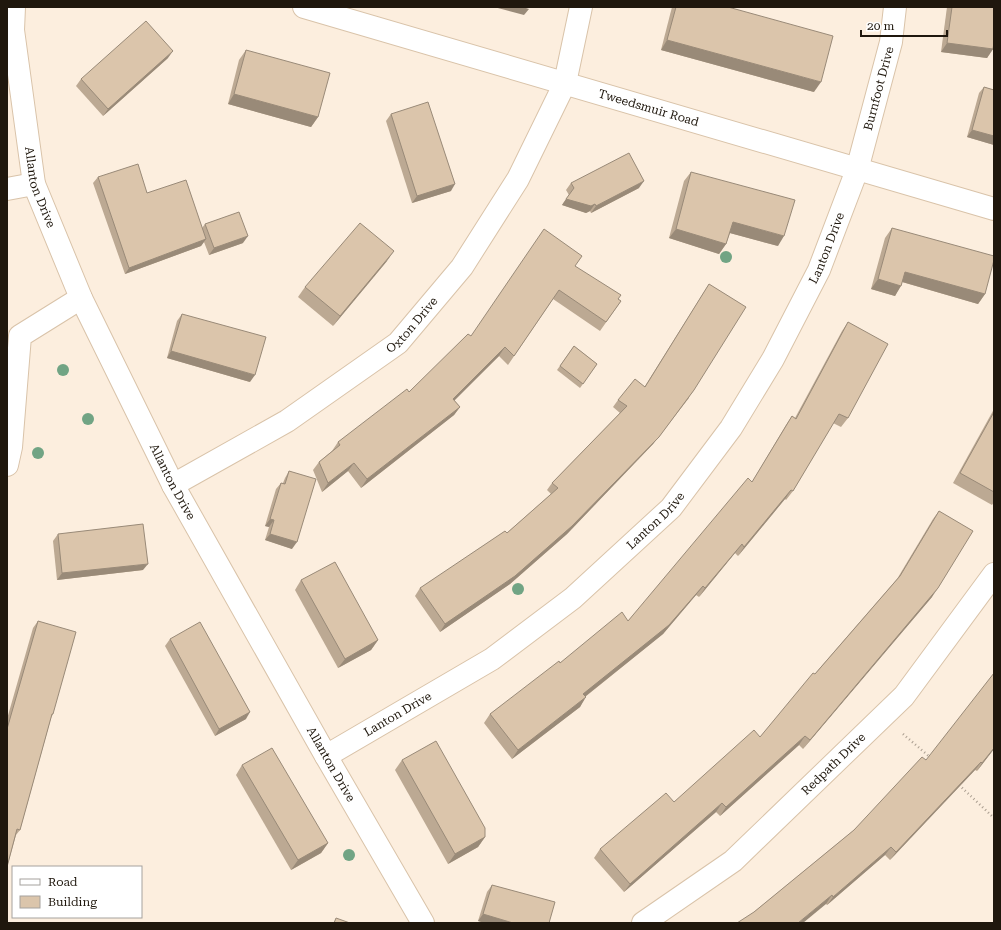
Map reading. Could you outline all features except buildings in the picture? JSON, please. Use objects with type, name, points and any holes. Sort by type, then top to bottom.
[{"type":"street","name":"Allanton Drive","points":[[14,7],[13,30],[34,184],[81,298],[173,485],[326,756],[423,923]]},
{"type":"street","name":"Tweedsmuir Road","points":[[304,7],[857,170],[994,208]]},
{"type":"street","name":"Oxton Drive","points":[[173,485],[287,421],[398,343],[462,268],[518,180],[565,83],[581,7]]},
{"type":"street","name":"Burnfoot Drive","points":[[857,170],[891,42],[895,7]]},
{"type":"street","name":"Lanton Drive","points":[[326,756],[492,659],[573,598],[671,508],[731,428],[773,360],[819,270],[857,170]]},
{"type":"street","points":[[7,189],[34,184]]},
{"type":"street","points":[[7,465],[11,446],[20,336],[81,298]]},
{"type":"street","name":"Redpath Drive","points":[[643,923],[733,861],[883,717],[904,696],[994,574]]},
{"type":"path","points":[[883,717],[934,761]]},
{"type":"path","points":[[956,782],[994,818]]}]
